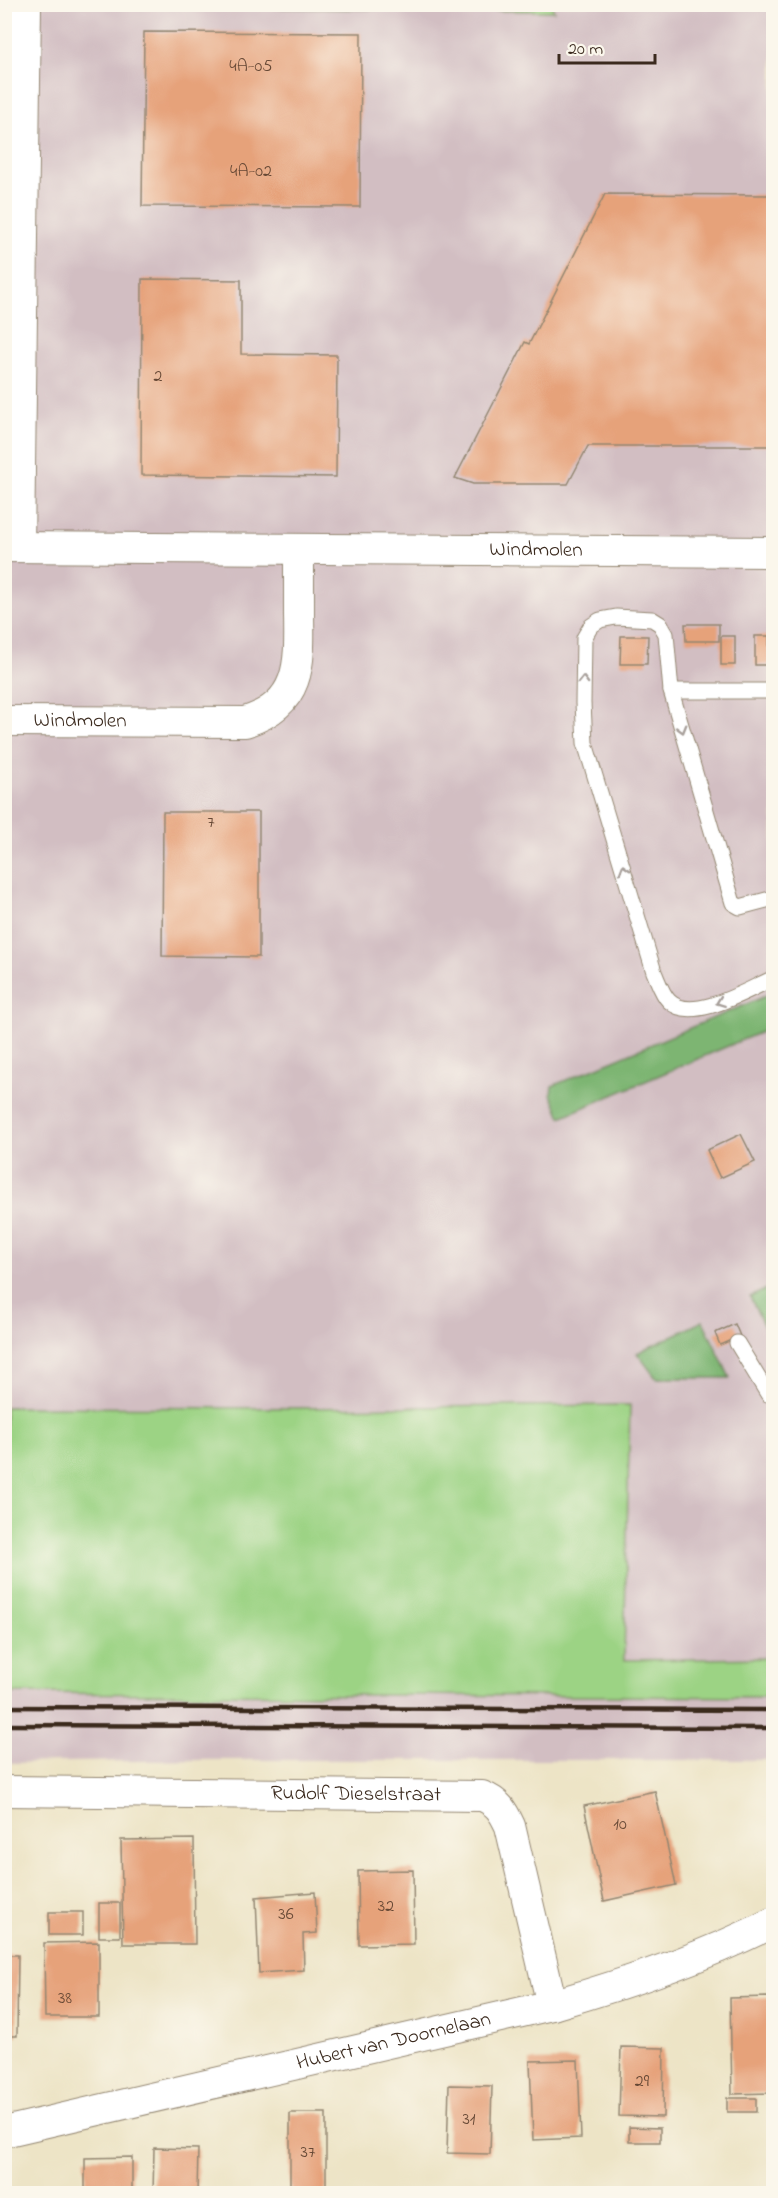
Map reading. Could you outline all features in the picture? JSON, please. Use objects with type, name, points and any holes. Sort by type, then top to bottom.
[{"type":"street","points":[[12,547],[26,4]]},
{"type":"street","name":"Windmolen","points":[[12,547],[774,552]]},
{"type":"street","name":"Windmolen","points":[[4,722],[245,722],[262,717],[276,707],[289,692],[300,655],[299,549]]},
{"type":"street","name":"Rudolf Dieselstraat","points":[[4,1791],[482,1796],[494,1800],[510,1826],[552,2005]]},
{"type":"street","name":"Hubert van Doornelaan","points":[[4,2132],[552,2005],[632,1981],[684,1962],[774,1922]]},
{"type":"lane","points":[[774,898],[740,907],[733,903],[671,691],[666,634],[660,624],[652,619],[616,617],[600,620],[591,626],[585,638],[583,703],[585,743],[654,972],[668,1000],[677,1007],[689,1010],[717,1003],[774,978]]},
{"type":"lane","points":[[671,691],[774,691]]},
{"type":"lane","points":[[737,1343],[768,1394],[774,1394]]},
{"type":"shaded area","points":[[4,5],[773,5],[773,1686],[5,1689]]},
{"type":"shaded area","points":[[5,1693],[773,1697],[773,1760],[204,1760],[5,1763]]},
{"type":"green space","points":[[551,4],[554,11],[201,7],[201,5]]},
{"type":"green space","points":[[773,993],[773,1027],[561,1117],[551,1094],[552,1086]]},
{"type":"green space","points":[[773,1286],[773,1345],[750,1297]]},
{"type":"green space","points":[[703,1321],[730,1378],[656,1378],[637,1353]]},
{"type":"green space","points":[[630,1405],[624,1660],[773,1658],[773,1697],[5,1693],[5,1407],[298,1408]]},
{"type":"building","points":[[144,32],[361,33],[360,207],[142,206]]},
{"type":"building","points":[[605,194],[774,195],[774,446],[588,446],[568,484],[473,484],[455,478],[525,342],[529,344]]},
{"type":"building","points":[[142,279],[241,280],[241,354],[337,355],[336,477],[141,475]]},
{"type":"building","points":[[685,624],[719,624],[719,641],[686,641]]},
{"type":"building","points":[[621,636],[648,636],[647,664],[620,664]]},
{"type":"building","points":[[721,636],[735,636],[735,665],[721,665]]},
{"type":"building","points":[[755,636],[769,636],[769,665],[755,665]]},
{"type":"building","points":[[163,812],[259,812],[259,957],[162,956]]},
{"type":"building","points":[[741,1134],[755,1162],[720,1178],[707,1150]]},
{"type":"building","points":[[735,1324],[740,1336],[720,1345],[715,1333]]},
{"type":"building","points":[[655,1791],[676,1885],[604,1901],[584,1806]]},
{"type":"building","points":[[194,1839],[195,1944],[123,1944],[121,1840]]},
{"type":"building","points":[[413,1870],[414,1944],[359,1945],[358,1871]]},
{"type":"building","points":[[315,1892],[317,1933],[303,1934],[304,1970],[259,1973],[256,1897]]},
{"type":"building","points":[[99,1903],[120,1903],[120,1937],[99,1937]]},
{"type":"building","points":[[49,1912],[83,1912],[83,1935],[49,1935]]},
{"type":"building","points":[[99,1942],[99,2017],[45,2017],[44,1943]]},
{"type":"building","points":[[4,1955],[18,1955],[17,2036],[4,2036]]},
{"type":"building","points":[[769,1997],[772,2093],[732,2094],[730,1998]]},
{"type":"building","points":[[621,2047],[664,2048],[663,2117],[619,2116]]},
{"type":"building","points":[[578,2060],[581,2138],[533,2140],[530,2061]]},
{"type":"building","points":[[449,2085],[492,2086],[490,2154],[447,2153]]},
{"type":"building","points":[[727,2098],[756,2098],[756,2112],[727,2112]]},
{"type":"building","points":[[290,2113],[326,2113],[326,2194],[290,2194]]},
{"type":"building","points":[[629,2127],[660,2128],[660,2142],[629,2142]]},
{"type":"building","points":[[154,2148],[198,2149],[197,2194],[153,2194]]},
{"type":"building","points":[[132,2157],[132,2194],[85,2194],[85,2158]]},
{"type":"railway","points":[[4,1707],[774,1710]]},
{"type":"railway","points":[[4,1725],[774,1728]]}]
